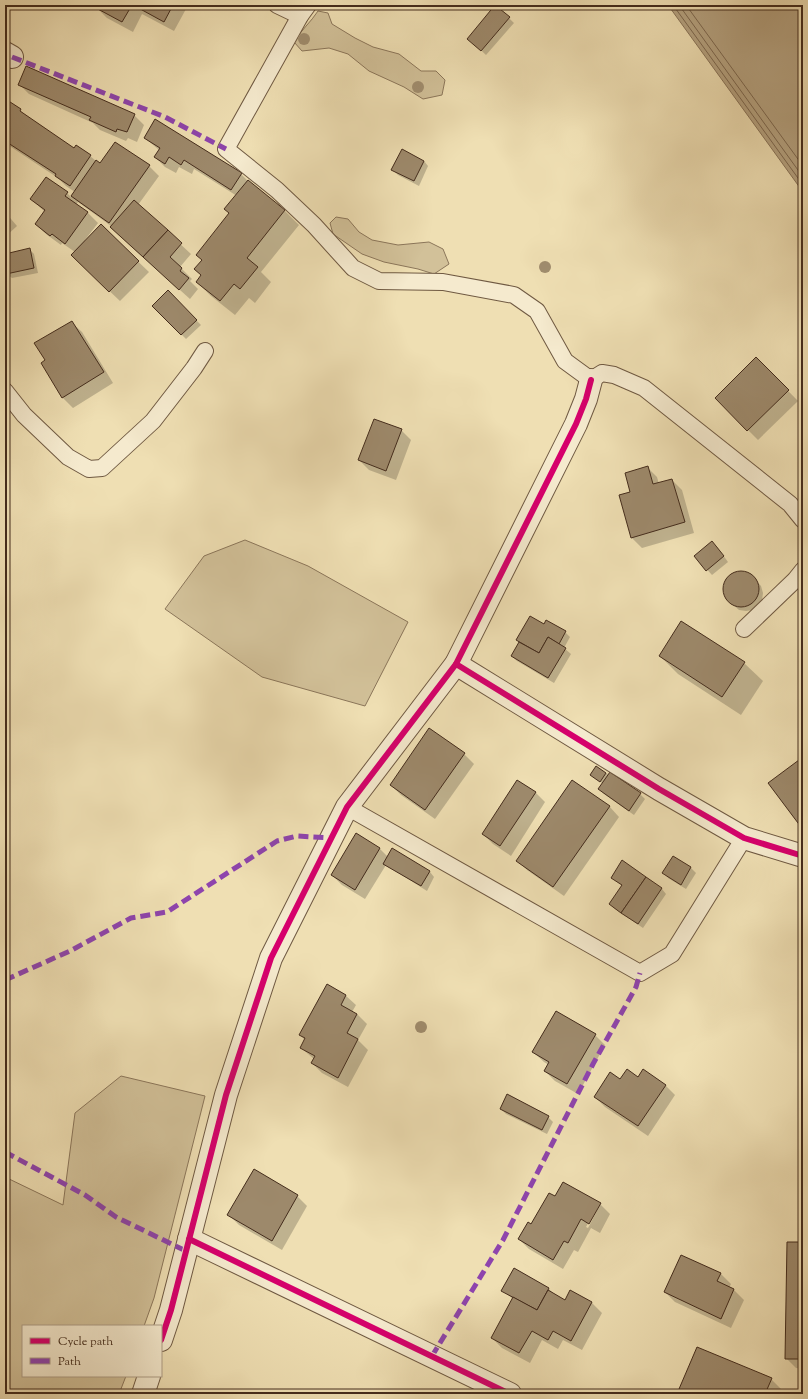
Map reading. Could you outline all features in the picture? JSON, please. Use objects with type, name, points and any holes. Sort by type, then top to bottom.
[{"type":"street","points":[[162,1337],[171,1310],[226,1094],[270,958],[347,807],[456,664],[576,424],[586,399],[591,380]]},
{"type":"street","points":[[456,664],[658,789],[744,838],[803,856]]},
{"type":"street","points":[[189,1239],[510,1394]]},
{"type":"street","points":[[143,1394],[149,1377]]},
{"type":"lane","points":[[277,5],[304,11],[226,149],[277,190],[314,225],[353,268],[379,281],[443,282],[514,295],[537,311],[565,361],[591,380],[602,373],[614,375],[644,388],[790,504],[803,520]]},
{"type":"lane","points":[[5,391],[24,415],[68,457],[89,469],[102,468],[153,421],[194,368],[205,351]]},
{"type":"lane","points":[[744,629],[795,580],[803,570]]},
{"type":"lane","points":[[347,807],[640,973],[672,954],[744,838]]},
{"type":"shaded area","points":[[318,11],[328,13],[332,24],[355,38],[373,47],[399,54],[421,71],[436,71],[445,80],[442,95],[423,99],[404,87],[369,71],[348,54],[329,48],[302,51],[294,42]]},
{"type":"shaded area","points":[[336,217],[348,219],[359,232],[372,240],[398,245],[429,242],[443,249],[449,264],[434,274],[384,262],[362,254],[333,234],[330,223]]},
{"type":"shaded area","points":[[245,540],[308,566],[408,622],[365,706],[262,677],[165,609],[204,556]]},
{"type":"shaded area","points":[[121,1076],[205,1096],[154,1298],[144,1325],[22,1325],[22,1377],[126,1377],[119,1394],[5,1394],[5,1177],[63,1205],[75,1113]]},
{"type":"water","points":[[668,5],[803,5],[803,192]]},
{"type":"building","points":[[98,5],[132,5],[122,22],[96,8]]},
{"type":"building","points":[[133,5],[173,5],[164,22]]},
{"type":"building","points":[[495,5],[510,17],[481,51],[467,39]]},
{"type":"building","points":[[26,66],[135,114],[127,132],[117,129],[116,132],[89,120],[91,117],[18,85]]},
{"type":"building","points":[[7,100],[21,109],[20,111],[74,148],[76,145],[91,155],[70,186],[55,176],[56,174],[5,141],[5,103]]},
{"type":"building","points":[[155,119],[242,173],[231,190],[184,160],[181,165],[169,157],[165,164],[154,157],[160,148],[144,138]]},
{"type":"building","points":[[115,142],[150,165],[109,223],[71,196],[96,160],[100,163]]},
{"type":"building","points":[[402,149],[424,161],[414,181],[391,170]]},
{"type":"building","points":[[46,177],[68,192],[65,196],[88,212],[65,244],[52,234],[50,236],[35,224],[45,210],[30,199]]},
{"type":"building","points":[[248,180],[285,210],[247,258],[258,267],[240,289],[234,284],[220,301],[196,282],[201,275],[194,269],[202,260],[196,255],[229,213],[224,209]]},
{"type":"building","points":[[134,200],[168,230],[143,257],[110,227]]},
{"type":"building","points":[[101,224],[139,261],[109,292],[71,255]]},
{"type":"building","points":[[168,230],[182,243],[170,257],[182,268],[180,271],[189,278],[179,290],[143,257]]},
{"type":"building","points":[[30,248],[34,268],[6,274],[5,254]]},
{"type":"building","points":[[168,290],[197,320],[181,335],[152,306]]},
{"type":"building","points":[[72,321],[104,372],[62,398],[41,363],[45,360],[34,343]]},
{"type":"building","points":[[756,357],[789,390],[747,431],[715,398]]},
{"type":"building","points":[[374,419],[402,429],[386,471],[358,460]]},
{"type":"building","points":[[648,466],[653,484],[672,479],[685,522],[631,538],[619,495],[630,492],[625,473]]},
{"type":"building","points":[[712,541],[724,556],[706,571],[694,556]]},
{"type":"building","points":[[741,571],[754,576],[759,589],[754,602],[741,607],[728,602],[723,589],[728,576]]},
{"type":"building","points":[[530,616],[544,624],[546,620],[566,631],[559,644],[548,637],[539,653],[516,640]]},
{"type":"building","points":[[681,621],[745,662],[722,697],[659,656]]},
{"type":"building","points":[[548,637],[566,648],[548,678],[511,656],[519,642],[539,653]]},
{"type":"building","points":[[429,728],[465,753],[425,810],[390,785]]},
{"type":"building","points":[[803,757],[803,826],[801,827],[768,783]]},
{"type":"building","points":[[596,766],[606,773],[600,782],[590,775]]},
{"type":"building","points":[[610,772],[641,793],[629,811],[598,789]]},
{"type":"building","points":[[517,780],[536,792],[500,846],[482,834]]},
{"type":"building","points":[[572,780],[610,806],[553,887],[516,861]]},
{"type":"building","points":[[356,833],[380,848],[355,890],[331,875]]},
{"type":"building","points":[[392,848],[430,871],[421,886],[383,864]]},
{"type":"building","points":[[673,856],[691,867],[681,885],[662,873]]},
{"type":"building","points":[[622,860],[646,877],[621,913],[609,904],[622,885],[611,878]]},
{"type":"building","points":[[646,877],[662,888],[638,924],[621,913]]},
{"type":"building","points":[[327,984],[346,995],[341,1005],[357,1014],[347,1033],[358,1039],[338,1078],[311,1063],[315,1056],[300,1048],[305,1038],[299,1035]]},
{"type":"building","points":[[556,1011],[596,1034],[567,1084],[544,1071],[549,1062],[532,1052]]},
{"type":"building","points":[[627,1069],[638,1077],[643,1069],[666,1085],[638,1126],[594,1097],[610,1072],[620,1079]]},
{"type":"building","points":[[507,1094],[549,1116],[542,1130],[500,1109]]},
{"type":"building","points":[[254,1169],[298,1195],[272,1241],[227,1215]]},
{"type":"building","points":[[563,1182],[601,1203],[589,1224],[581,1219],[568,1243],[564,1241],[553,1260],[518,1239],[528,1222],[531,1224],[549,1193],[555,1196]]},
{"type":"building","points":[[787,1242],[803,1242],[803,1359],[785,1359]]},
{"type":"building","points":[[681,1255],[721,1273],[717,1281],[734,1289],[721,1319],[664,1292]]},
{"type":"building","points":[[514,1268],[549,1288],[537,1310],[501,1291]]},
{"type":"building","points":[[548,1290],[565,1300],[570,1290],[592,1302],[571,1341],[553,1331],[548,1340],[532,1331],[519,1353],[491,1338],[513,1297],[537,1310]]},
{"type":"building","points":[[697,1347],[772,1378],[765,1394],[691,1394],[679,1389]]},
{"type":"marked path","points":[[12,57],[165,117],[226,149]]},
{"type":"marked path","points":[[5,980],[70,951],[131,918],[167,912],[277,841],[297,836],[331,838]]},
{"type":"marked path","points":[[432,1356],[503,1240],[593,1064],[636,987],[640,973]]},
{"type":"marked path","points":[[5,1152],[85,1195],[116,1217],[186,1251]]},
{"type":"cycle path","points":[[162,1337],[171,1310],[226,1095],[271,958],[347,807],[456,664],[576,424],[586,399],[591,380]]},
{"type":"cycle path","points":[[456,664],[659,789],[744,838],[803,856]]},
{"type":"cycle path","points":[[189,1239],[510,1394]]}]
